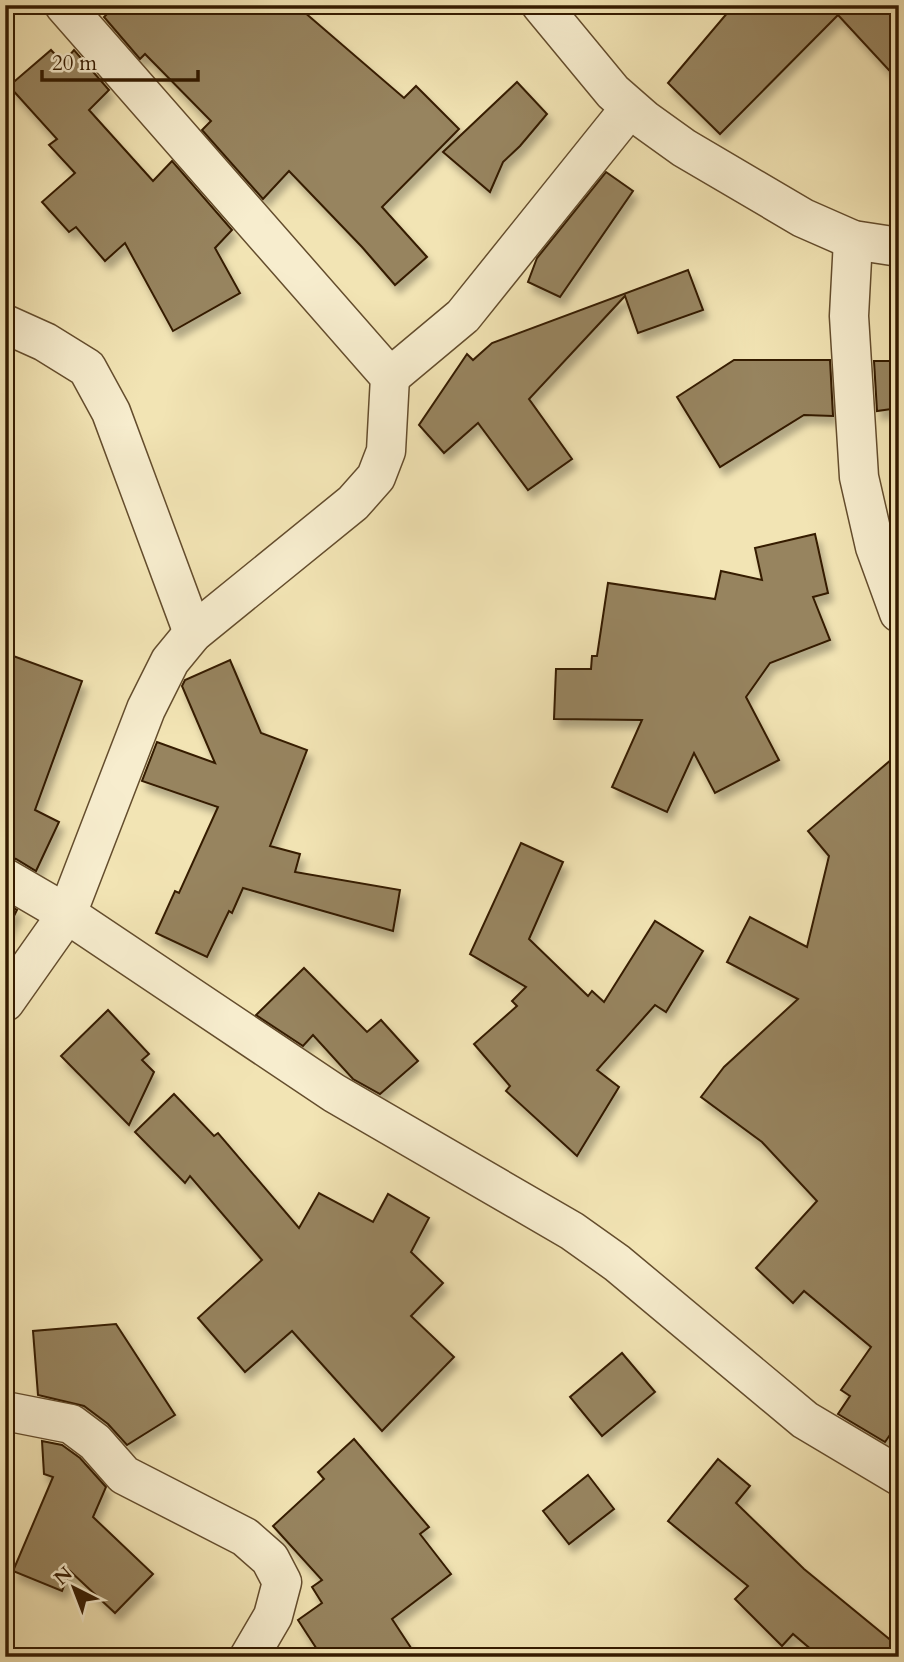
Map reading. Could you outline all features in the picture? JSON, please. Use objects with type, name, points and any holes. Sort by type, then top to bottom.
[{"type":"street","points":[[5,1002],[67,914],[146,709],[170,661],[193,633],[353,503],[376,477],[386,451],[390,377],[64,5]]},
{"type":"street","points":[[541,5],[613,92],[684,148],[803,218],[853,240],[899,247]]},
{"type":"street","points":[[390,377],[463,316],[630,108]]},
{"type":"street","points":[[853,240],[849,316],[859,477],[875,547],[899,613]]},
{"type":"street","points":[[5,324],[45,342],[87,368],[111,412],[193,633]]},
{"type":"street","points":[[5,878],[67,914],[334,1093],[572,1231],[617,1263],[805,1420],[899,1476]]},
{"type":"street","points":[[5,1410],[71,1424],[95,1442],[124,1475],[246,1537],[270,1559],[282,1582],[272,1616],[249,1657]]},
{"type":"building","points":[[116,5],[296,5],[404,98],[416,86],[459,129],[382,207],[427,257],[395,285],[289,171],[263,199],[202,130],[211,121],[145,54],[140,59],[104,17]]},
{"type":"building","points":[[734,5],[899,5],[899,81],[838,15],[720,134],[668,83]]},
{"type":"building","points":[[51,50],[63,63],[74,50],[109,90],[89,110],[153,181],[172,161],[232,230],[215,248],[240,293],[173,331],[125,243],[105,261],[76,227],[69,232],[42,202],[75,173],[49,145],[57,139],[9,86]]},
{"type":"building","points":[[517,82],[547,114],[503,162],[490,192],[443,152]]},
{"type":"building","points":[[606,172],[633,191],[560,297],[528,282],[537,258]]},
{"type":"building","points":[[688,270],[703,310],[638,333],[625,296],[529,399],[572,459],[528,490],[478,423],[444,453],[419,425],[467,354],[473,360],[492,343]]},
{"type":"building","points":[[734,360],[830,360],[833,416],[804,415],[720,467],[677,397]]},
{"type":"building","points":[[874,361],[899,361],[899,408],[877,411]]},
{"type":"building","points":[[815,534],[828,593],[813,597],[830,640],[770,663],[746,697],[779,760],[715,793],[694,753],[667,812],[612,787],[642,720],[554,719],[556,669],[591,669],[592,656],[597,656],[608,583],[715,599],[721,571],[762,580],[755,548]]},
{"type":"building","points":[[5,653],[82,681],[35,810],[59,822],[36,871],[5,856]]},
{"type":"building","points":[[230,660],[261,733],[307,750],[270,846],[300,854],[295,872],[400,890],[393,931],[243,888],[207,957],[156,933],[175,891],[179,893],[218,807],[142,781],[157,742],[215,763],[182,686],[185,680]]},
{"type":"building","points":[[899,753],[899,1422],[885,1442],[838,1414],[850,1396],[841,1390],[871,1347],[804,1291],[793,1303],[756,1268],[817,1201],[762,1142],[701,1097],[724,1067],[798,999],[727,962],[750,917],[807,947],[829,856],[808,831]]},
{"type":"building","points":[[521,843],[563,862],[529,939],[588,996],[592,991],[604,1002],[655,921],[703,951],[666,1012],[655,1005],[597,1070],[619,1087],[577,1156],[506,1091],[510,1086],[474,1044],[517,1006],[512,1001],[526,987],[470,954]]},
{"type":"building","points":[[5,903],[17,910],[5,934]]},
{"type":"building","points":[[304,968],[367,1032],[381,1020],[418,1061],[380,1094],[353,1079],[313,1035],[303,1046],[256,1015]]},
{"type":"building","points":[[108,1010],[149,1054],[142,1060],[154,1072],[129,1125],[61,1056]]},
{"type":"building","points":[[174,1094],[214,1136],[218,1133],[299,1228],[319,1193],[373,1222],[388,1194],[429,1218],[411,1252],[443,1283],[411,1316],[454,1357],[382,1431],[292,1331],[245,1372],[198,1318],[262,1260],[190,1176],[185,1183],[135,1132]]},
{"type":"building","points":[[116,1324],[175,1415],[127,1445],[108,1424],[84,1406],[38,1395],[33,1331]]},
{"type":"building","points":[[622,1353],[655,1392],[602,1436],[570,1397]]},
{"type":"building","points":[[354,1439],[429,1527],[420,1534],[451,1574],[392,1619],[417,1657],[322,1657],[298,1620],[322,1603],[312,1587],[322,1580],[273,1526],[324,1479],[318,1472]]},
{"type":"building","points":[[42,1441],[62,1445],[80,1458],[106,1487],[93,1517],[153,1574],[115,1613],[70,1571],[62,1591],[13,1571],[53,1477],[44,1474]]},
{"type":"building","points":[[718,1459],[750,1486],[736,1503],[804,1569],[899,1647],[899,1657],[820,1657],[793,1634],[782,1646],[735,1599],[748,1586],[668,1521]]},
{"type":"building","points":[[588,1475],[614,1509],[569,1544],[543,1511]]}]
